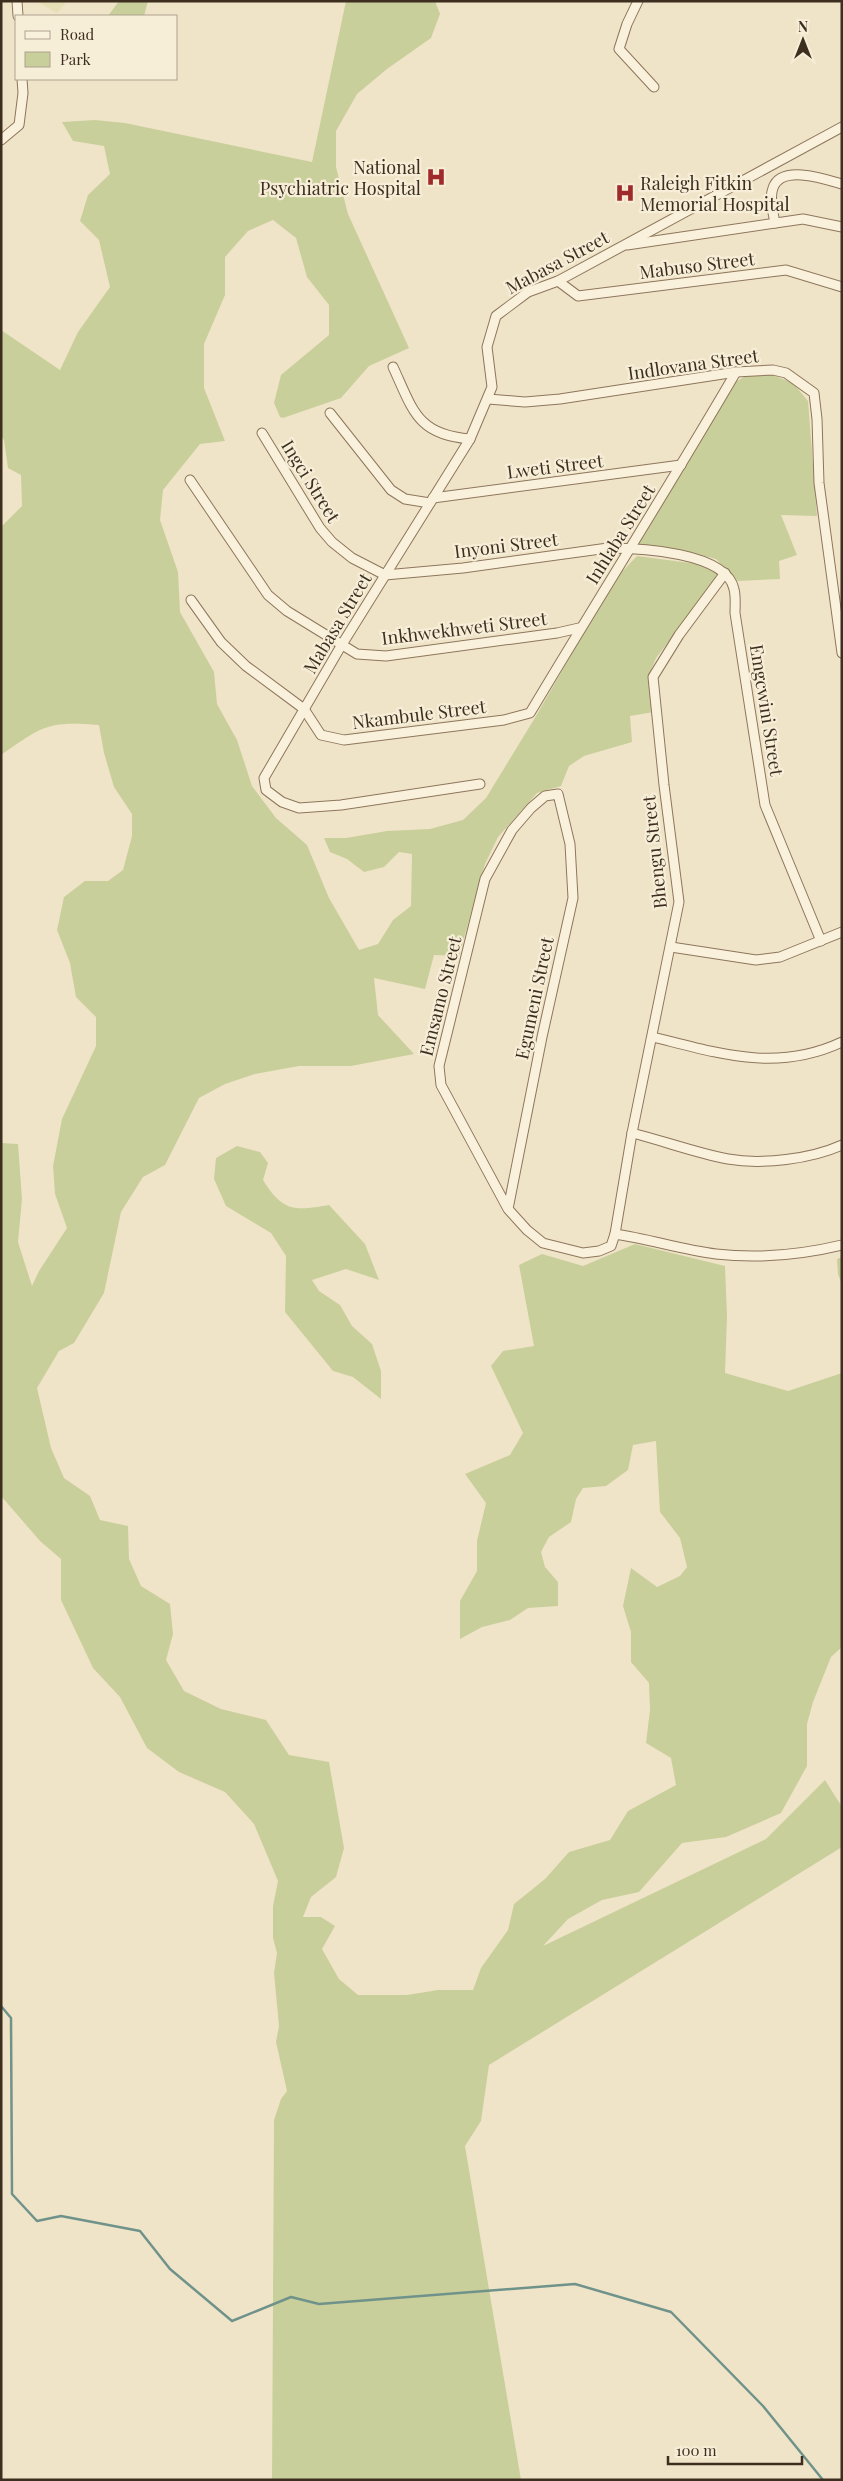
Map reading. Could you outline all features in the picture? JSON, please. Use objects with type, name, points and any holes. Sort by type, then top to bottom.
[{"type":"street","points":[[17,1],[18,15]]},
{"type":"street","points":[[638,1],[618,50],[654,87]]},
{"type":"street","points":[[1,140],[19,125],[22,80]]},
{"type":"street","name":"Mabasa Street","points":[[480,784],[341,805],[299,808],[282,802],[266,790],[264,778],[385,574],[470,438],[492,387],[487,347],[496,316],[528,292],[558,281],[842,127]]},
{"type":"street","points":[[775,223],[771,198],[773,187],[779,178],[792,174],[813,176],[842,184]]},
{"type":"street","points":[[622,246],[803,219],[842,227]]},
{"type":"street","name":"Mabuso Street","points":[[558,281],[578,296],[786,270],[842,287]]},
{"type":"street","points":[[393,367],[414,411],[431,429],[448,437],[470,438]]},
{"type":"street","name":"Indlovana Street","points":[[488,399],[525,402],[560,399],[736,372],[773,370],[786,373],[814,393],[818,419],[818,483],[842,653]]},
{"type":"street","name":"Inhlaba Street","points":[[530,713],[580,628],[632,548],[736,372]]},
{"type":"street","name":"Lweti Street","points":[[330,413],[391,490],[405,499],[432,501],[682,465]]},
{"type":"street","name":"Ingci Street","points":[[262,433],[320,528],[332,542],[352,558],[385,574]]},
{"type":"street","name":"Inkhwekhweti Street","points":[[190,480],[268,595],[287,611],[357,654],[386,656],[557,633],[580,628]]},
{"type":"street","name":"Inyoni Street","points":[[385,574],[463,568],[608,548],[632,548]]},
{"type":"street","points":[[632,548],[699,559],[725,573]]},
{"type":"street","name":"Emgcwini Street","points":[[725,573],[734,588],[735,613],[765,805],[821,940]]},
{"type":"street","name":"Bhengu Street","points":[[615,1234],[632,1133],[679,902],[653,677],[679,635],[725,573]]},
{"type":"street","name":"Nkambule Street","points":[[191,600],[221,642],[246,666],[304,709],[321,735],[344,740],[504,720],[530,713]]},
{"type":"street","name":"Emsamo Street","points":[[558,794],[544,796],[512,830],[485,879],[439,1066],[441,1085],[508,1209],[527,1230],[543,1243],[583,1253],[599,1251],[610,1246],[615,1234]]},
{"type":"street","name":"Egumeni Street","points":[[508,1209],[542,1037],[573,898],[570,844],[558,794]]},
{"type":"street","points":[[671,947],[756,960],[780,957],[842,932]]},
{"type":"street","points":[[652,1037],[728,1056],[757,1060],[795,1056],[842,1042]]},
{"type":"street","points":[[632,1133],[729,1159],[777,1160],[826,1152],[842,1145]]},
{"type":"street","points":[[615,1234],[716,1254],[767,1257],[814,1252],[842,1245]]},
{"type":"shaded area","points":[[36,1],[67,1],[57,13]]},
{"type":"green space","points":[[119,1],[148,1],[144,15],[109,15]]},
{"type":"green space","points":[[346,1],[435,1],[440,14],[431,38],[387,69],[357,94],[336,131],[336,167],[348,214],[409,348],[369,366],[341,398],[283,418],[280,417],[274,403],[281,375],[329,335],[329,305],[307,277],[296,238],[273,220],[248,231],[225,257],[225,295],[204,344],[204,388],[225,441],[200,444],[163,490],[160,520],[178,572],[180,612],[214,672],[217,704],[237,740],[252,786],[276,818],[307,845],[329,898],[359,950],[378,944],[393,920],[411,906],[412,854],[399,852],[384,867],[364,872],[347,859],[330,852],[324,838],[346,838],[387,831],[430,829],[463,820],[486,798],[615,579],[637,556],[698,564],[720,575],[656,658],[649,675],[654,712],[630,716],[632,742],[584,756],[569,766],[561,786],[537,793],[498,837],[485,864],[459,956],[434,955],[425,989],[374,978],[378,1015],[414,1054],[351,1066],[299,1066],[255,1074],[225,1084],[199,1098],[165,1165],[143,1177],[121,1212],[104,1293],[74,1343],[59,1351],[37,1388],[51,1448],[64,1478],[90,1496],[100,1520],[128,1526],[129,1559],[141,1586],[170,1604],[173,1634],[166,1660],[184,1691],[221,1709],[266,1720],[289,1755],[329,1762],[344,1848],[336,1877],[311,1897],[303,1917],[321,1917],[335,1926],[322,1949],[339,1979],[358,1995],[407,1995],[438,1990],[473,1990],[481,1968],[508,1930],[514,1904],[545,1879],[569,1852],[610,1840],[628,1811],[676,1785],[671,1758],[646,1743],[650,1710],[649,1683],[631,1662],[631,1632],[623,1606],[631,1568],[657,1587],[680,1576],[687,1567],[680,1538],[660,1512],[656,1441],[633,1445],[628,1470],[606,1486],[583,1488],[576,1499],[571,1522],[549,1537],[541,1552],[545,1567],[558,1582],[558,1606],[528,1608],[510,1620],[482,1627],[460,1639],[460,1601],[477,1571],[477,1541],[486,1503],[465,1474],[510,1455],[523,1433],[491,1366],[503,1351],[534,1346],[519,1265],[542,1254],[583,1266],[635,1244],[725,1266],[727,1317],[725,1373],[788,1391],[842,1373],[842,1647],[831,1657],[813,1702],[807,1724],[807,1766],[781,1813],[726,1837],[682,1843],[639,1892],[602,1900],[568,1919],[543,1946],[766,1839],[825,1780],[842,1807],[842,1847],[489,2065],[481,2121],[465,2146],[521,2480],[272,2480],[274,2120],[281,2099],[287,2091],[276,2042],[279,2026],[274,1973],[277,1953],[273,1938],[273,1906],[278,1881],[254,1824],[225,1792],[179,1772],[147,1748],[120,1697],[93,1668],[61,1600],[61,1559],[40,1541],[1,1496],[1,1143],[18,1144],[22,1199],[18,1242],[32,1286],[39,1271],[67,1228],[55,1194],[53,1166],[62,1119],[96,1046],[96,1017],[76,997],[70,963],[57,930],[64,897],[85,881],[108,881],[123,870],[132,836],[132,814],[114,787],[104,753],[99,725],[68,724],[46,728],[1,755],[1,527],[22,506],[21,475],[8,468],[4,440],[1,436],[1,330],[60,370],[78,332],[110,287],[99,240],[80,221],[88,195],[110,174],[104,146],[73,141],[62,122],[95,120],[125,123],[312,162]]},
{"type":"green space","points":[[770,374],[793,383],[808,401],[817,516],[781,515],[797,555],[779,561],[780,579],[738,581],[716,559],[685,551],[637,545],[683,469],[729,386],[747,375]]},
{"type":"green space","points":[[237,1146],[260,1152],[268,1163],[263,1180],[270,1191],[283,1204],[298,1208],[329,1205],[365,1244],[379,1280],[346,1269],[312,1280],[319,1291],[340,1305],[352,1326],[372,1344],[381,1371],[381,1399],[353,1377],[333,1371],[285,1312],[286,1256],[271,1233],[226,1206],[214,1179],[216,1158]]},
{"type":"green space","points":[[842,1257],[842,1285],[838,1274],[837,1259]]},
{"type":"waterway","points":[[1,2006],[11,2018],[12,2194],[37,2221],[61,2216],[140,2231],[170,2269],[232,2321],[291,2297],[319,2304],[575,2284],[671,2312],[763,2406],[823,2480]]},
{"type":"place","name":"National Psychiatric Hospital","points":[[436,177]]},
{"type":"place","name":"Raleigh Fitkin Memorial Hospital","points":[[625,193]]}]
